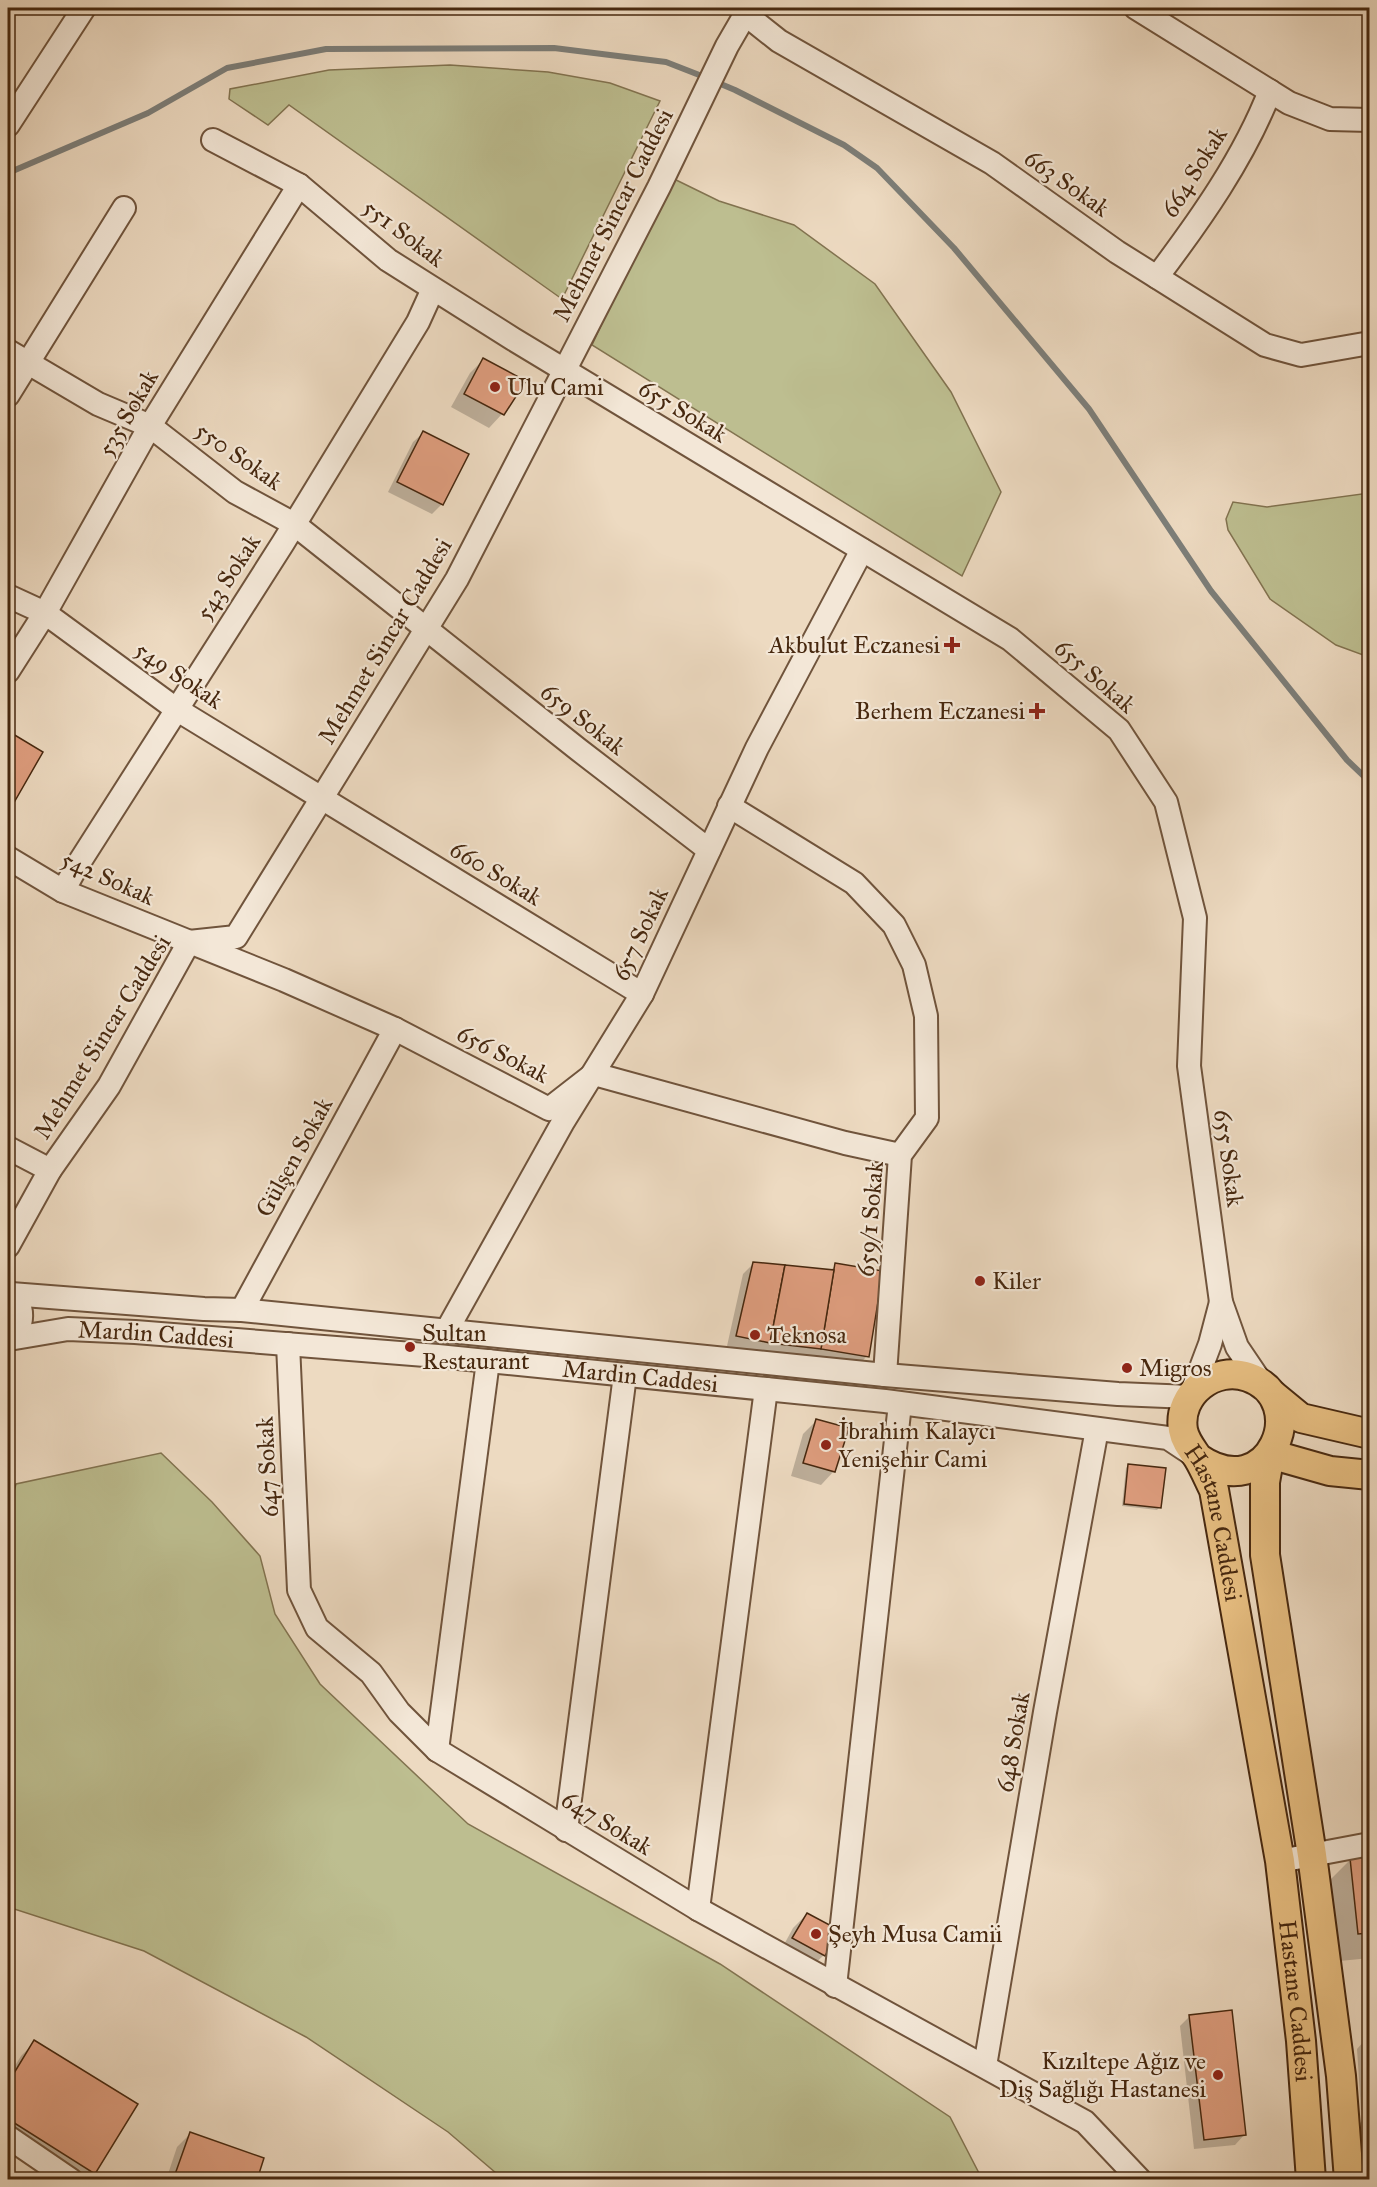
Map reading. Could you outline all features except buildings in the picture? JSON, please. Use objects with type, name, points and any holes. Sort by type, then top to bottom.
[{"type":"main road","points":[[1198,1458],[1188,1445],[1183,1429],[1184,1412],[1190,1396],[1201,1384],[1216,1376],[1248,1377],[1300,1418],[1370,1434]]},
{"type":"main road","points":[[1267,1390],[1279,1410],[1281,1425],[1278,1440],[1270,1454],[1330,1471],[1370,1475]]},
{"type":"main road","name":"Hastane Caddesi","points":[[1198,1458],[1212,1468],[1228,1472],[1244,1470],[1258,1464],[1270,1454]]},
{"type":"main road","name":"Hastane Caddesi","points":[[1270,1454],[1265,1482],[1265,1555],[1312,1855],[1334,2037],[1341,2076],[1349,2180]]},
{"type":"main road","name":"Hastane Caddesi","points":[[1198,1458],[1214,1490],[1280,1861],[1301,2042],[1311,2180]]},
{"type":"main road","points":[[1301,2042],[1334,2037]]},
{"type":"street","points":[[8,124],[84,8]]},
{"type":"street","points":[[1136,8],[1289,103],[1330,119],[1370,120]]},
{"type":"street","name":"Mehmet Sincar Caddesi","points":[[8,1246],[50,1170],[109,1086],[189,942],[236,937],[457,579],[660,187],[745,10]]},
{"type":"street","name":"663 Sokak","points":[[745,10],[778,41],[992,163],[1117,252],[1265,345],[1301,355],[1370,343]]},
{"type":"street","name":"664 Sokak","points":[[1157,277],[1206,210],[1262,112],[1270,91]]},
{"type":"street","name":"551 Sokak","points":[[213,140],[300,185],[388,260],[564,371]]},
{"type":"street","name":"535 Sokak","points":[[8,671],[45,613],[150,426],[300,185]]},
{"type":"street","points":[[8,395],[17,356],[124,208]]},
{"type":"street","name":"543 Sokak","points":[[63,891],[76,866],[294,524],[418,322],[433,289]]},
{"type":"street","name":"550 Sokak","points":[[17,356],[98,404],[150,426],[235,492],[294,524],[426,629]]},
{"type":"street","name":"655 Sokak","points":[[564,371],[1010,639],[1119,730],[1166,802],[1195,918],[1189,1066],[1221,1302],[1237,1347],[1267,1390]]},
{"type":"street","name":"657 Sokak","points":[[447,1330],[563,1122],[642,994],[757,748],[862,550]]},
{"type":"street","name":"549 Sokak","points":[[8,596],[45,613],[176,709],[322,798]]},
{"type":"street","name":"659 Sokak","points":[[426,629],[709,850]]},
{"type":"street","name":"660 Sokak","points":[[322,798],[642,994]]},
{"type":"street","name":"659/1 Sokak","points":[[729,806],[854,883],[894,925],[914,965],[926,1016],[927,1118],[900,1155],[885,1376]]},
{"type":"street","name":"542 Sokak","points":[[8,858],[63,891],[189,942]]},
{"type":"street","name":"656 Sokak","points":[[189,942],[284,980],[395,1029],[549,1109],[594,1074]]},
{"type":"street","name":"Gülşen Sokak","points":[[242,1310],[395,1029]]},
{"type":"street","points":[[594,1074],[845,1143],[900,1155]]},
{"type":"street","points":[[8,1148],[50,1170]]},
{"type":"street","name":"Mardin Caddesi","points":[[9,1293],[242,1310],[885,1376],[1118,1394],[1190,1396]]},
{"type":"street","name":"Mardin Caddesi","points":[[8,1340],[15,1334],[21,1317],[20,1309],[9,1293]]},
{"type":"street","name":"655 Sokak","points":[[1190,1396],[1210,1344],[1221,1302]]},
{"type":"street","name":"Mardin Caddesi","points":[[8,1340],[68,1329],[135,1332],[488,1361],[900,1404],[1168,1438],[1198,1458]]},
{"type":"street","name":"647 Sokak","points":[[288,1344],[299,1590],[317,1628],[371,1673],[399,1712],[437,1750],[698,1909],[1085,2122],[1140,2180]]},
{"type":"street","points":[[437,1750],[488,1361]]},
{"type":"street","points":[[566,1830],[625,1375]]},
{"type":"street","points":[[698,1909],[766,1389]]},
{"type":"street","points":[[836,1986],[900,1404]]},
{"type":"street","name":"648 Sokak","points":[[984,2066],[1097,1429]]},
{"type":"street","points":[[1280,1861],[1370,1844]]},
{"type":"street","points":[[8,2137],[71,2180]]},
{"type":"green space","points":[[450,65],[548,72],[610,83],[660,101],[562,299],[289,105],[268,125],[229,99],[230,89],[329,70]]},
{"type":"green space","points":[[670,177],[719,201],[794,225],[875,284],[951,392],[1001,492],[962,576],[592,345]]},
{"type":"green space","points":[[1369,493],[1370,649],[1363,655],[1336,645],[1270,599],[1228,530],[1226,519],[1233,502],[1267,507]]},
{"type":"green space","points":[[161,1453],[212,1502],[260,1556],[275,1614],[320,1684],[468,1824],[720,1964],[950,2117],[982,2179],[503,2179],[448,2132],[306,2037],[144,1951],[8,1907],[8,1513],[16,1484]]},
{"type":"waterway","points":[[8,173],[148,113],[227,68],[326,49],[554,48],[666,62],[707,78]]},
{"type":"waterway","points":[[716,82],[844,145],[877,168],[954,248],[1089,409],[1211,591],[1347,760],[1370,782]]},
{"type":"place","name":"Ulu Cami","points":[[495,387]]},
{"type":"place","name":"Akbulut Eczanesi","points":[[952,645]]},
{"type":"place","name":"Berhem Eczanesi","points":[[1037,711]]},
{"type":"place","name":"Kiler","points":[[980,1281]]},
{"type":"place","name":"Teknosa","points":[[755,1335]]},
{"type":"place","name":"Sultan Restaurant","points":[[410,1347]]},
{"type":"place","name":"Migros","points":[[1127,1368]]},
{"type":"place","name":"İbrahim Kalaycı Yenişehir Cami","points":[[826,1445]]},
{"type":"place","name":"Şeyh Musa Camii","points":[[816,1934]]},
{"type":"place","name":"Kızıltepe Ağız ve Diş Sağlığı Hastanesi","points":[[1218,2075]]}]
